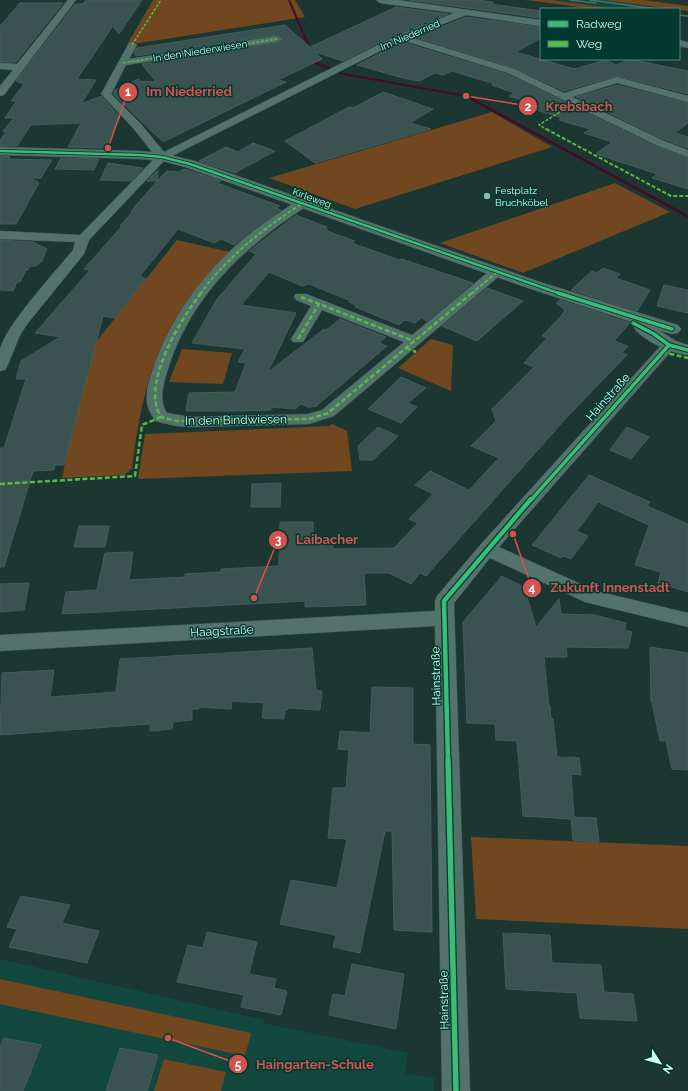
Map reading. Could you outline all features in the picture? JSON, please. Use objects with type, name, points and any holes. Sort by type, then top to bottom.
[{"type":"street","points":[[0,93],[72,0]]},
{"type":"street","name":"Im Niederried","points":[[380,0],[540,23]]},
{"type":"street","name":"Im Niederried","points":[[83,239],[162,157],[401,37],[465,12]]},
{"type":"street","points":[[401,37],[511,71],[660,143],[688,154]]},
{"type":"street","name":"In den Niederwiesen","points":[[123,63],[277,39]]},
{"type":"street","points":[[132,45],[106,94],[137,126],[162,157]]},
{"type":"street","points":[[0,66],[19,67]]},
{"type":"street","points":[[563,96],[617,80],[688,99]]},
{"type":"street","name":"Kirleweg","points":[[0,151],[162,157],[190,164],[608,310],[673,336],[688,350]]},
{"type":"street","name":"In den Bindwiesen","points":[[303,203],[254,237],[209,282],[198,296],[177,330],[157,382],[155,407],[161,417],[176,421],[191,422],[309,419],[328,414],[497,272]]},
{"type":"street","points":[[0,235],[83,239],[80,251],[22,321],[13,335],[0,367]]},
{"type":"street","points":[[301,297],[414,341]]},
{"type":"street","points":[[298,339],[319,304]]},
{"type":"street","name":"Hainstraße","points":[[456,1091],[444,601],[487,549],[673,336]]},
{"type":"street","points":[[487,549],[592,597],[688,620]]},
{"type":"street","name":"Haagstraße","points":[[0,643],[445,618]]},
{"type":"shaded area","points":[[153,0],[295,0],[305,17],[127,45]]},
{"type":"shaded area","points":[[527,0],[551,0],[610,8],[586,8]]},
{"type":"shaded area","points":[[551,0],[604,0],[666,8],[610,8]]},
{"type":"shaded area","points":[[604,0],[644,0],[688,6],[688,11],[680,10],[680,8],[665,8]]},
{"type":"shaded area","points":[[492,112],[552,147],[355,209],[269,178]]},
{"type":"shaded area","points":[[615,183],[670,212],[523,273],[440,243]]},
{"type":"shaded area","points":[[177,240],[230,252],[193,293],[179,312],[158,354],[144,399],[132,469],[124,475],[62,478],[72,429],[96,342]]},
{"type":"shaded area","points":[[431,339],[453,345],[451,391],[398,368]]},
{"type":"shaded area","points":[[182,349],[232,353],[223,384],[169,382]]},
{"type":"shaded area","points":[[332,424],[347,431],[352,471],[138,479],[145,434],[329,426]]},
{"type":"shaded area","points":[[471,837],[688,846],[688,929],[476,919]]},
{"type":"shaded area","points":[[0,959],[264,1020],[263,1023],[408,1053],[405,1073],[434,1078],[434,1091],[0,1091]]},
{"type":"shaded area","points":[[0,979],[251,1033],[245,1056],[0,1004]]},
{"type":"shaded area","points":[[164,1059],[226,1072],[221,1091],[154,1091]]},
{"type":"building","points":[[86,0],[142,0],[119,34],[113,26],[77,79],[96,80],[81,104],[101,96],[120,117],[105,148],[68,147],[81,123],[31,125],[17,146],[0,146],[0,140],[6,132],[3,131],[14,118],[5,118],[16,101],[11,101],[24,84],[16,81],[75,4],[83,4]]},
{"type":"building","points":[[409,0],[477,0],[493,2],[491,4],[540,11],[540,18]]},
{"type":"building","points":[[20,3],[63,3],[16,62],[0,62],[0,26]]},
{"type":"building","points":[[396,7],[448,14],[397,34],[343,61],[315,52],[322,59],[278,80],[286,82],[163,142],[113,94],[115,90],[139,79],[138,81],[156,82],[142,64],[277,43],[283,38],[277,35],[136,56],[134,53],[137,48],[285,25],[310,47]]},
{"type":"building","points":[[466,17],[540,27],[540,39],[516,52],[574,69],[606,60],[616,65],[627,60],[634,60],[688,71],[688,94],[617,76],[564,91],[514,68],[415,37]]},
{"type":"building","points":[[402,42],[507,74],[655,146],[688,158],[688,189],[652,178],[657,174],[596,154],[612,142],[584,133],[590,129],[559,120],[562,118],[530,108],[535,104],[509,96],[515,93],[492,85],[495,84],[452,71],[443,75],[435,73],[419,81],[357,65]]},
{"type":"building","points":[[617,85],[688,103],[688,123],[675,133],[688,137],[688,148],[665,140],[576,97]]},
{"type":"building","points":[[383,92],[433,109],[410,123],[431,129],[315,163],[285,141],[349,107],[353,108]]},
{"type":"building","points":[[253,143],[275,151],[235,173],[199,161],[226,147],[238,152]]},
{"type":"building","points":[[0,156],[10,157],[8,159],[52,160],[41,178],[31,178],[39,183],[16,224],[0,224]]},
{"type":"building","points":[[61,158],[99,159],[94,170],[55,169]]},
{"type":"building","points":[[108,163],[143,168],[131,181],[100,180]]},
{"type":"building","points":[[185,169],[221,181],[217,183],[280,206],[276,208],[281,210],[260,224],[234,245],[221,239],[214,243],[178,229],[140,276],[146,279],[115,318],[103,316],[64,465],[55,465],[54,470],[33,471],[4,567],[0,567],[0,448],[4,448],[26,379],[16,379],[21,361],[60,337],[35,333],[90,270],[84,269],[122,226],[120,226],[133,211],[131,211],[167,171],[178,172]]},
{"type":"building","points":[[158,170],[157,181],[147,181]]},
{"type":"building","points":[[296,215],[327,227],[324,228],[328,230],[327,231],[355,241],[352,243],[399,260],[402,259],[473,283],[427,321],[421,318],[415,323],[405,320],[399,325],[355,307],[357,306],[349,302],[351,301],[309,284],[302,286],[269,272],[241,305],[296,313],[268,372],[324,329],[326,330],[340,319],[386,337],[379,343],[387,346],[315,407],[312,406],[310,408],[301,404],[295,409],[271,407],[271,410],[186,411],[189,393],[235,392],[246,363],[238,362],[245,349],[192,343],[217,299],[256,254],[249,251]]},
{"type":"building","points":[[0,240],[33,242],[47,249],[42,261],[36,266],[30,266],[28,270],[26,270],[20,282],[17,282],[13,291],[0,290]]},
{"type":"building","points":[[603,268],[620,274],[616,278],[650,290],[637,311],[571,290],[592,271],[597,273]]},
{"type":"building","points":[[664,285],[688,290],[688,313],[657,306]]},
{"type":"building","points":[[487,288],[523,301],[477,341],[442,326]]},
{"type":"building","points":[[560,300],[630,323],[614,341],[628,346],[622,353],[627,355],[568,416],[426,576],[420,573],[411,584],[389,573],[364,573],[366,605],[305,607],[305,601],[62,614],[66,592],[97,590],[105,553],[133,552],[129,580],[185,577],[185,574],[221,572],[221,569],[279,566],[280,522],[313,522],[313,540],[333,540],[333,549],[394,548],[418,523],[409,519],[433,494],[415,485],[430,471],[469,490],[499,458],[471,446],[496,421],[492,409],[534,367],[524,363],[547,338],[542,336],[563,314],[565,310],[556,303]]},
{"type":"building","points":[[401,377],[426,388],[408,403],[417,407],[401,423],[368,409]]},
{"type":"building","points":[[378,427],[398,436],[373,460],[360,460],[358,446]]},
{"type":"building","points":[[627,427],[649,437],[631,459],[610,450]]},
{"type":"building","points":[[589,475],[650,502],[647,506],[688,524],[688,592],[658,583],[661,572],[635,565],[649,525],[598,502],[577,531],[588,536],[571,559],[563,556],[561,558],[532,545]]},
{"type":"building","points":[[281,483],[280,507],[251,507],[252,484]]},
{"type":"building","points":[[79,526],[109,526],[105,547],[74,547]]},
{"type":"building","points":[[502,576],[524,587],[536,627],[559,599],[561,614],[595,615],[626,623],[625,630],[632,632],[628,648],[566,647],[567,657],[544,657],[549,706],[551,719],[553,719],[557,757],[579,758],[581,775],[571,774],[574,817],[596,818],[599,842],[573,840],[571,819],[523,816],[517,741],[496,740],[495,724],[467,723],[463,622]]},
{"type":"building","points":[[29,583],[24,610],[0,612],[0,584]]},
{"type":"building","points":[[650,647],[688,653],[688,770],[672,769],[666,741],[660,741],[651,702]]},
{"type":"building","points":[[312,648],[316,690],[322,691],[320,710],[288,708],[288,710],[285,710],[284,719],[262,718],[264,703],[232,701],[231,709],[199,707],[199,709],[192,709],[192,720],[173,722],[172,729],[150,731],[150,724],[0,735],[2,673],[54,670],[50,697],[116,692],[120,659]]},
{"type":"building","points":[[372,687],[413,688],[413,744],[430,745],[432,932],[394,930],[392,831],[385,831],[360,953],[333,947],[336,935],[280,924],[291,880],[337,888],[347,839],[328,838],[333,788],[346,788],[349,750],[338,749],[340,731],[370,733]]},
{"type":"building","points":[[21,896],[70,905],[62,923],[99,931],[87,963],[9,947],[17,929],[7,927]]},
{"type":"building","points":[[207,932],[257,942],[249,974],[276,979],[274,988],[287,991],[281,1015],[241,1007],[244,995],[177,982],[188,945],[203,948]]},
{"type":"building","points":[[503,933],[550,935],[552,963],[601,965],[604,992],[633,994],[637,1021],[580,1018],[577,993],[506,989]]},
{"type":"building","points":[[352,964],[404,974],[396,1029],[329,1015],[333,994],[345,996]]},
{"type":"building","points":[[4,1038],[41,1045],[23,1091],[0,1091],[0,1047]]},
{"type":"building","points":[[120,1048],[158,1055],[147,1091],[106,1091]]},
{"type":"waterway","points":[[289,0],[316,63],[343,74],[466,96],[688,217]]},
{"type":"railway","points":[[570,0],[596,3]]},
{"type":"railway","points":[[590,0],[650,8]]},
{"type":"railway","points":[[680,15],[688,16]]},
{"type":"marked path","points":[[132,45],[161,0]]},
{"type":"marked path","points":[[123,63],[277,39]]},
{"type":"marked path","points":[[576,102],[539,125],[671,196],[688,196]]},
{"type":"marked path","points":[[303,203],[277,219],[259,233],[218,271],[199,294],[180,324],[171,342],[158,376],[155,392],[155,406],[161,417],[176,421],[191,422],[309,419],[328,413],[497,272]]},
{"type":"marked path","points":[[301,297],[414,341]]},
{"type":"marked path","points":[[298,339],[319,304]]},
{"type":"marked path","points":[[406,348],[416,352]]},
{"type":"marked path","points":[[662,352],[688,358]]},
{"type":"marked path","points":[[0,484],[135,476],[142,425],[161,417]]},
{"type":"cycle path","points":[[0,151],[140,155],[162,157],[190,164],[534,285],[672,329]]},
{"type":"cycle path","points":[[633,323],[654,334],[669,345],[688,350]]},
{"type":"cycle path","points":[[456,1091],[444,601],[487,549],[669,345]]},
{"type":"place","name":"Krebsbach","points":[[466,96]]},
{"type":"place","name":"Im Niederried","points":[[108,148]]},
{"type":"place","name":"Festplatz Bruchköbel","points":[[487,196]]},
{"type":"place","name":"Zukunft Innenstadt","points":[[513,534]]},
{"type":"place","name":"Laibacher","points":[[254,598]]},
{"type":"place","name":"Haingarten-Schule","points":[[168,1038]]}]
